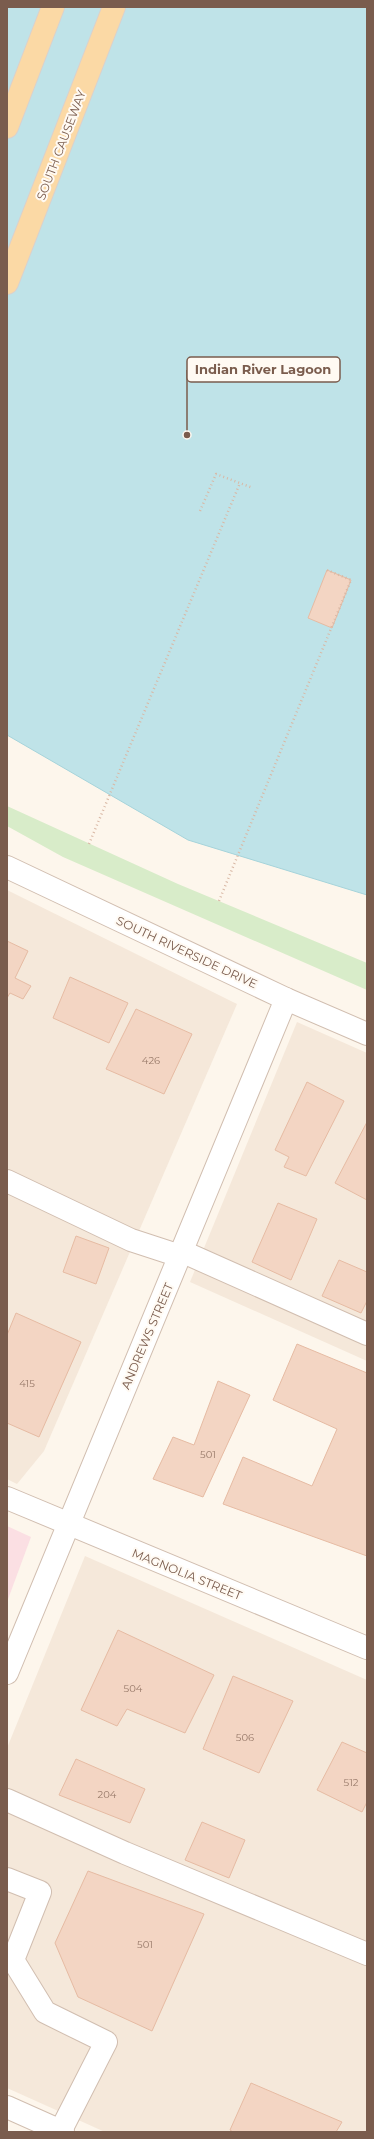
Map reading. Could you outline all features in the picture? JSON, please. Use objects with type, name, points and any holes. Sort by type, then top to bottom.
[{"type":"main road","points":[[7,127],[53,7]]},
{"type":"main road","name":"SOUTH CAUSEWAY","points":[[7,283],[114,7]]},
{"type":"street","name":"SOUTH RIVERSIDE DRIVE","points":[[7,867],[286,999],[367,1034]]},
{"type":"street","name":"ANDREWS STREET","points":[[7,1673],[286,999]]},
{"type":"street","points":[[7,1181],[131,1240],[181,1254],[367,1334]]},
{"type":"street","name":"MAGNOLIA STREET","points":[[7,1498],[68,1525],[367,1648]]},
{"type":"street","points":[[7,1800],[132,1856],[367,1954]]},
{"type":"street","points":[[7,1879],[40,1892],[13,1960],[45,2012],[106,2042],[61,2132],[7,2107]]},
{"type":"path","points":[[200,510],[216,474],[253,488]]},
{"type":"path","points":[[89,844],[240,483]]},
{"type":"path","points":[[219,901],[352,580],[327,570]]},
{"type":"shaded area","points":[[7,890],[237,1004],[44,1451],[17,1484],[7,1479]]},
{"type":"shaded area","points":[[297,1022],[367,1053],[367,1361],[190,1282]]},
{"type":"shaded area","points":[[7,1526],[31,1537],[7,1602]]},
{"type":"shaded area","points":[[85,1556],[367,1680],[367,2132],[105,2132],[7,2088],[7,1748]]},
{"type":"green space","points":[[7,806],[178,884],[367,963],[367,990],[63,857],[7,826]]},
{"type":"water","points":[[7,7],[367,7],[367,895],[188,840],[7,735]]},
{"type":"building","points":[[327,570],[351,580],[332,628],[308,618]]},
{"type":"building","points":[[7,941],[28,951],[15,978],[31,986],[23,999],[10,993],[7,998]]},
{"type":"building","points":[[70,977],[128,1003],[109,1043],[53,1018]]},
{"type":"building","points":[[136,1009],[192,1034],[164,1094],[106,1069]]},
{"type":"building","points":[[307,1082],[344,1101],[306,1176],[284,1167],[289,1157],[275,1150]]},
{"type":"building","points":[[367,1122],[367,1200],[335,1183]]},
{"type":"building","points":[[278,1203],[317,1219],[291,1280],[252,1262]]},
{"type":"building","points":[[76,1236],[109,1248],[96,1284],[63,1272]]},
{"type":"building","points":[[339,1260],[367,1272],[367,1301],[361,1313],[322,1296]]},
{"type":"building","points":[[16,1313],[81,1342],[39,1437],[7,1423],[7,1335]]},
{"type":"building","points":[[297,1344],[367,1373],[367,1556],[223,1504],[243,1457],[312,1486],[337,1429],[273,1400]]},
{"type":"building","points":[[218,1381],[250,1395],[203,1497],[153,1479],[173,1437],[194,1445]]},
{"type":"building","points":[[118,1630],[214,1675],[185,1733],[127,1709],[117,1726],[81,1710]]},
{"type":"building","points":[[233,1676],[293,1701],[259,1773],[203,1749]]},
{"type":"building","points":[[342,1742],[367,1753],[367,1802],[362,1812],[317,1790]]},
{"type":"building","points":[[76,1759],[145,1789],[130,1823],[59,1795]]},
{"type":"building","points":[[202,1822],[245,1840],[229,1878],[185,1860]]},
{"type":"building","points":[[88,1871],[204,1914],[152,2031],[78,1997],[55,1943]]},
{"type":"building","points":[[251,2083],[342,2122],[336,2132],[233,2132],[230,2130]]},
{"type":"place","name":"Indian River Lagoon","points":[[187,435]]}]
